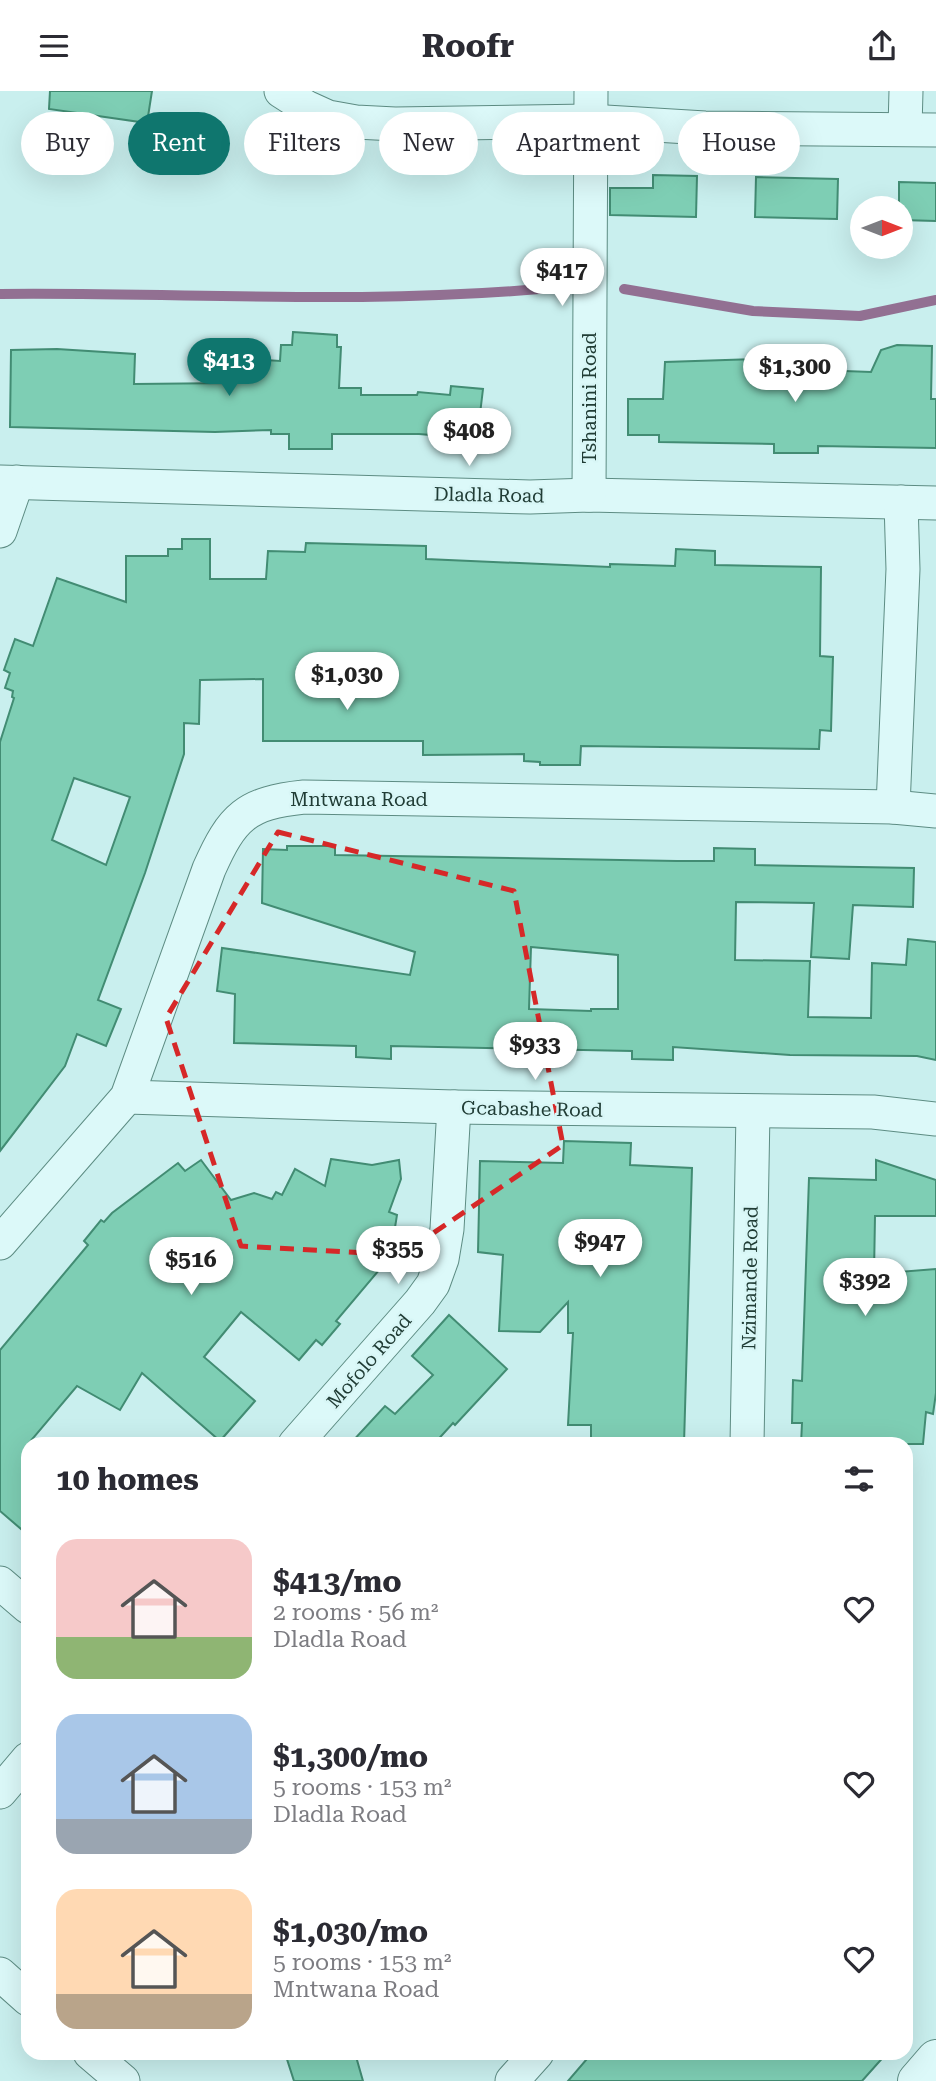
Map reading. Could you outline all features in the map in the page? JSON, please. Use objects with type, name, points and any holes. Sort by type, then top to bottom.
[{"type":"street","points":[[281,91],[328,117],[356,122],[395,124],[590,106],[705,128],[921,129],[906,91]]},
{"type":"street","name":"Tshanini Road","points":[[589,495],[590,106]]},
{"type":"street","points":[[0,531],[8,482]]},
{"type":"street","name":"Dladla Road","points":[[8,482],[530,497],[589,495],[936,503]]},
{"type":"street","points":[[893,807],[902,583],[901,502]]},
{"type":"street","name":"Mntwana Road","points":[[0,1243],[127,1097],[209,869],[224,835],[242,816],[260,806],[304,797],[893,807],[936,810]]},
{"type":"street","name":"Gcabashe Road","points":[[127,1097],[454,1108],[873,1112],[936,1119]]},
{"type":"street","name":"Mofolo Road","points":[[301,1437],[420,1303],[433,1284],[442,1259],[447,1229],[454,1108]]},
{"type":"street","name":"Nzimande Road","points":[[747,1437],[752,1112]]},
{"type":"street","points":[[0,1583],[21,1601]]},
{"type":"street","points":[[0,1792],[21,1767]]},
{"type":"street","points":[[0,1974],[21,1993]]},
{"type":"street","points":[[918,2081],[936,2059]]},
{"type":"street","points":[[98,2060],[123,2081]]},
{"type":"street","points":[[512,2081],[531,2060]]},
{"type":"highlighted area","points":[[278,832],[514,891],[563,1145],[401,1255],[241,1246],[166,1018]]},
{"type":"building","points":[[50,91],[152,91],[149,112],[128,112],[128,120],[114,118],[114,112],[49,109]]},
{"type":"building","points":[[653,175],[697,176],[696,217],[610,215],[610,188],[653,188]]},
{"type":"building","points":[[756,177],[838,179],[837,219],[755,217]]},
{"type":"building","points":[[899,182],[936,183],[936,221],[914,220],[914,196],[899,196]]},
{"type":"building","points":[[293,332],[337,335],[337,347],[341,347],[339,388],[361,388],[361,395],[417,395],[418,392],[450,395],[451,386],[483,389],[477,439],[419,434],[332,434],[332,449],[289,449],[289,434],[271,434],[271,430],[215,432],[10,427],[11,350],[57,349],[135,354],[134,384],[234,383],[236,358],[280,361],[281,345],[292,345]]},
{"type":"building","points":[[897,345],[932,346],[931,399],[936,399],[936,448],[818,446],[818,453],[774,453],[774,444],[659,442],[659,435],[628,435],[628,399],[663,399],[665,362],[817,357],[817,370],[871,372],[881,350]]},
{"type":"building","points":[[182,539],[210,539],[210,579],[266,579],[268,551],[305,552],[306,543],[426,546],[426,559],[610,567],[610,564],[675,566],[676,549],[715,551],[715,565],[821,567],[820,656],[833,657],[831,731],[820,730],[819,749],[581,746],[580,765],[540,765],[540,762],[524,761],[524,754],[423,755],[423,741],[263,741],[263,679],[200,680],[199,724],[184,723],[184,754],[145,873],[98,1000],[121,1009],[106,1046],[77,1034],[65,1066],[0,1151],[0,742],[14,698],[13,691],[5,688],[10,673],[4,670],[15,639],[33,646],[57,578],[126,602],[126,556],[168,556],[168,549],[182,549]],"holes":[[[74,778],[130,797],[106,865],[52,840]]]},
{"type":"building","points":[[287,846],[335,846],[335,855],[714,861],[714,848],[755,849],[755,865],[914,868],[913,907],[853,905],[849,959],[811,957],[814,903],[736,902],[735,960],[810,961],[808,1017],[871,1018],[872,963],[906,965],[908,939],[936,942],[936,1060],[917,1056],[790,1055],[673,1047],[673,1060],[632,1059],[632,1051],[391,1046],[391,1059],[356,1057],[356,1046],[234,1043],[235,994],[217,991],[222,948],[410,975],[415,952],[262,903],[263,849],[287,850]],"holes":[[[531,947],[618,955],[618,1009],[529,1009]]]},
{"type":"building","points":[[564,1141],[631,1143],[630,1165],[692,1168],[684,1437],[591,1437],[591,1425],[568,1425],[573,1333],[568,1333],[568,1302],[540,1332],[499,1331],[503,1255],[478,1252],[480,1161],[563,1163]]},
{"type":"building","points":[[331,1159],[372,1165],[399,1160],[401,1179],[389,1212],[397,1215],[393,1240],[385,1263],[336,1321],[340,1324],[322,1345],[316,1340],[299,1360],[241,1312],[204,1357],[255,1401],[224,1437],[215,1437],[142,1373],[120,1410],[77,1386],[34,1437],[21,1437],[21,1529],[0,1511],[0,1350],[88,1245],[84,1241],[101,1220],[104,1222],[178,1163],[185,1171],[201,1160],[231,1200],[254,1193],[272,1199],[276,1192],[282,1195],[295,1169],[325,1186]]},
{"type":"building","points":[[876,1160],[936,1180],[936,1216],[875,1216],[874,1274],[936,1269],[936,1393],[933,1414],[926,1412],[923,1444],[913,1444],[913,1437],[801,1437],[802,1423],[792,1423],[793,1380],[802,1381],[809,1178],[876,1180]]},
{"type":"building","points":[[449,1315],[507,1369],[440,1437],[356,1437],[385,1406],[395,1414],[433,1375],[412,1356]]},
{"type":"building","points":[[287,2060],[357,2060],[363,2081],[294,2081]]},
{"type":"building","points":[[586,2060],[881,2060],[862,2081],[568,2081]]},
{"type":"waterway","points":[[0,294],[337,297],[472,294],[539,289]]},
{"type":"waterway","points":[[624,289],[753,311],[860,316],[936,300]]}]
